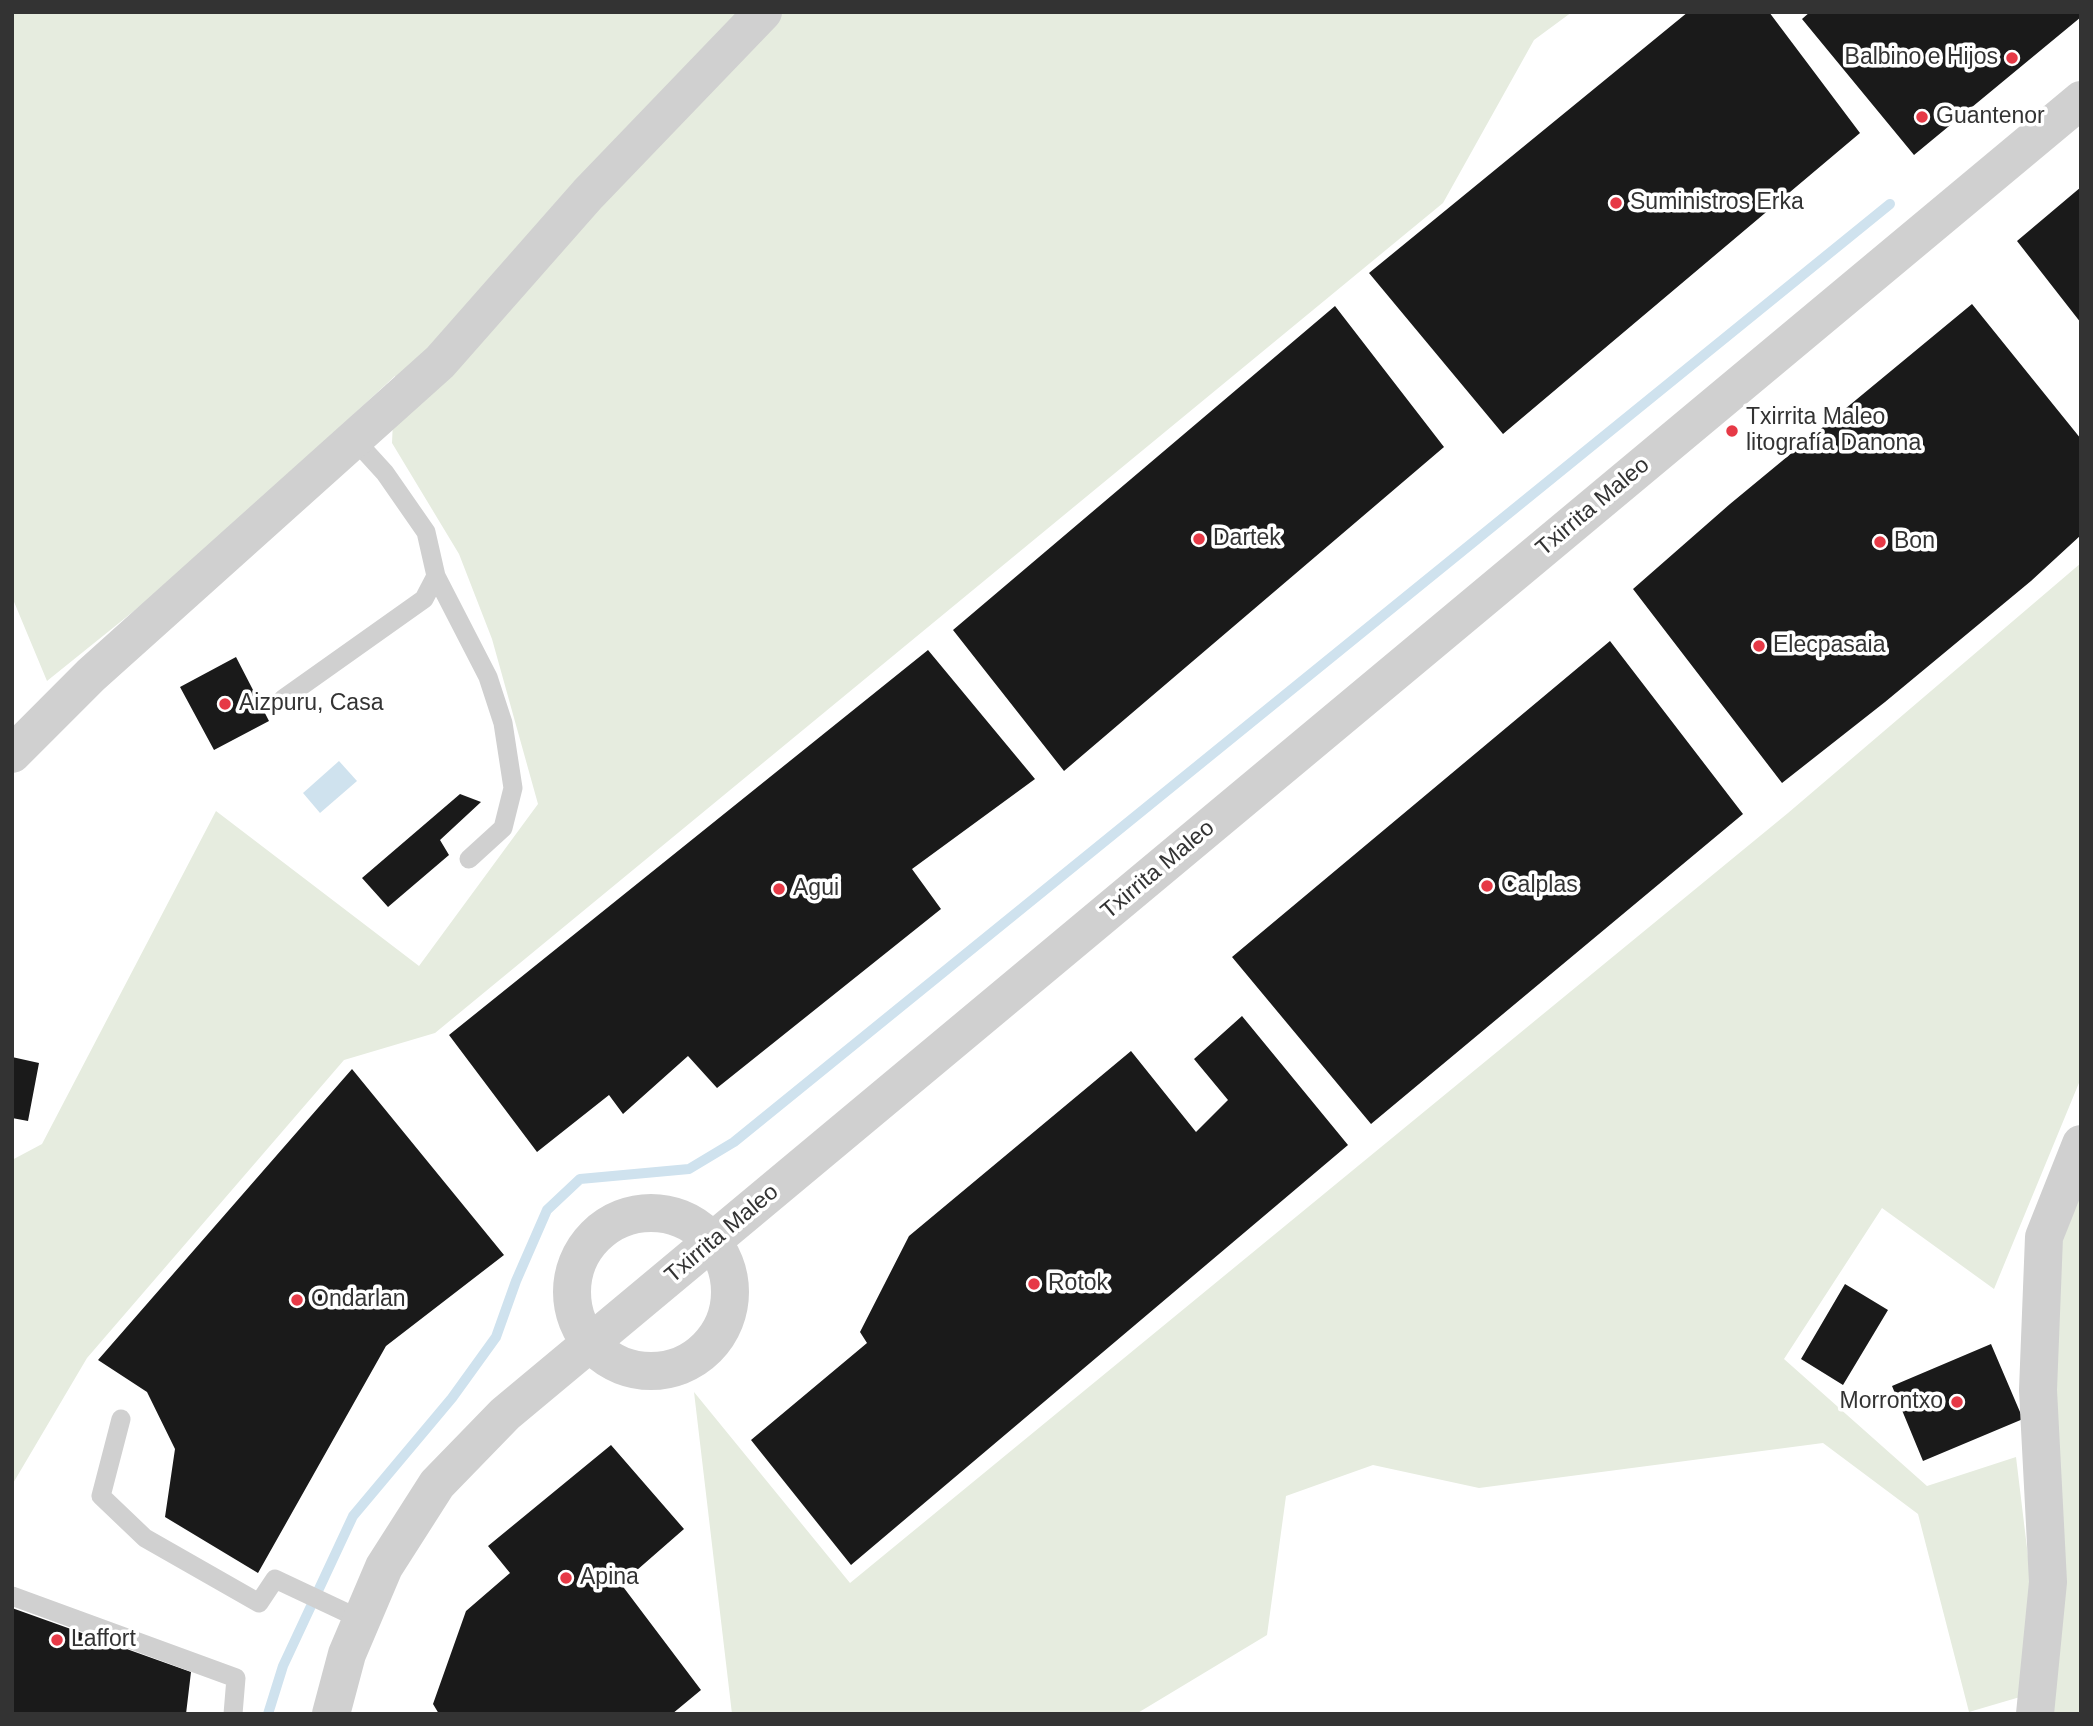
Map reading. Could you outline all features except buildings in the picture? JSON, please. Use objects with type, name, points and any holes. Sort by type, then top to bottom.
[{"type":"street","points":[[13,752],[91,675],[440,362],[588,194],[763,12]]},
{"type":"street","name":"Txirrita Maleo","points":[[331,1714],[347,1654],[344,1612],[384,1567],[437,1485],[505,1414],[2081,100]]},
{"type":"street","points":[[2035,1714],[2048,1582],[2038,1390],[2044,1237],[2081,1144]]},
{"type":"street","points":[[660,1213],[685,1220],[713,1242],[725,1261],[731,1283],[730,1306],[723,1327],[710,1346],[693,1360],[672,1369],[650,1371],[617,1363],[591,1343],[580,1328],[572,1294],[579,1258],[601,1230],[633,1214],[660,1213]]},
{"type":"lane","points":[[354,439],[385,473],[426,532],[436,576],[488,677],[503,723],[513,789],[503,828],[469,859]]},
{"type":"lane","points":[[283,699],[424,598],[436,576]]},
{"type":"lane","points":[[121,1419],[101,1496],[145,1538],[259,1603],[275,1579],[344,1612]]},
{"type":"lane","points":[[12,1595],[236,1678],[233,1714]]},
{"type":"shaded area","points":[[12,12],[1572,12],[1534,40],[1443,203],[435,1033],[344,1060],[87,1358],[12,1485],[12,1160],[42,1144],[216,811],[419,966],[538,804],[492,639],[459,554],[392,443],[395,376],[191,565],[47,681],[12,597]]},
{"type":"shaded area","points":[[2081,563],[2081,1078],[1994,1289],[1882,1208],[1784,1359],[1927,1486],[2016,1457],[2031,1581],[2020,1697],[1969,1712],[1918,1514],[1823,1443],[1479,1488],[1373,1465],[1286,1496],[1267,1635],[1136,1714],[732,1714],[694,1392],[850,1583],[1788,813]]},
{"type":"shaded area","points":[[2081,1178],[2081,1714],[2042,1714],[2057,1236]]},
{"type":"water","points":[[339,761],[357,781],[320,813],[303,793]]},
{"type":"waterway","points":[[268,1714],[283,1666],[353,1516],[452,1398],[496,1337],[516,1281],[547,1210],[580,1179],[689,1169],[734,1142],[1890,204]]},
{"type":"place","name":"Balbino e Hijos","points":[[2012,58]]},
{"type":"place","name":"Guantenor","points":[[1922,117]]},
{"type":"place","name":"Suministros Erka","points":[[1616,203]]},
{"type":"place","name":"Txirrita Maleo litografía Danona","points":[[1732,431]]},
{"type":"place","name":"Dartek","points":[[1199,539]]},
{"type":"place","name":"Bon","points":[[1880,542]]},
{"type":"place","name":"Elecpasaia","points":[[1759,646]]},
{"type":"place","name":"Aizpuru, Casa","points":[[225,704]]},
{"type":"place","name":"Calplas","points":[[1487,886]]},
{"type":"place","name":"Agui","points":[[779,889]]},
{"type":"place","name":"Rotok","points":[[1034,1284]]},
{"type":"place","name":"Ondarlan","points":[[297,1300]]},
{"type":"place","name":"Morrontxo","points":[[1957,1402]]},
{"type":"place","name":"Apina","points":[[566,1578]]},
{"type":"place","name":"Laffort","points":[[57,1640]]}]
